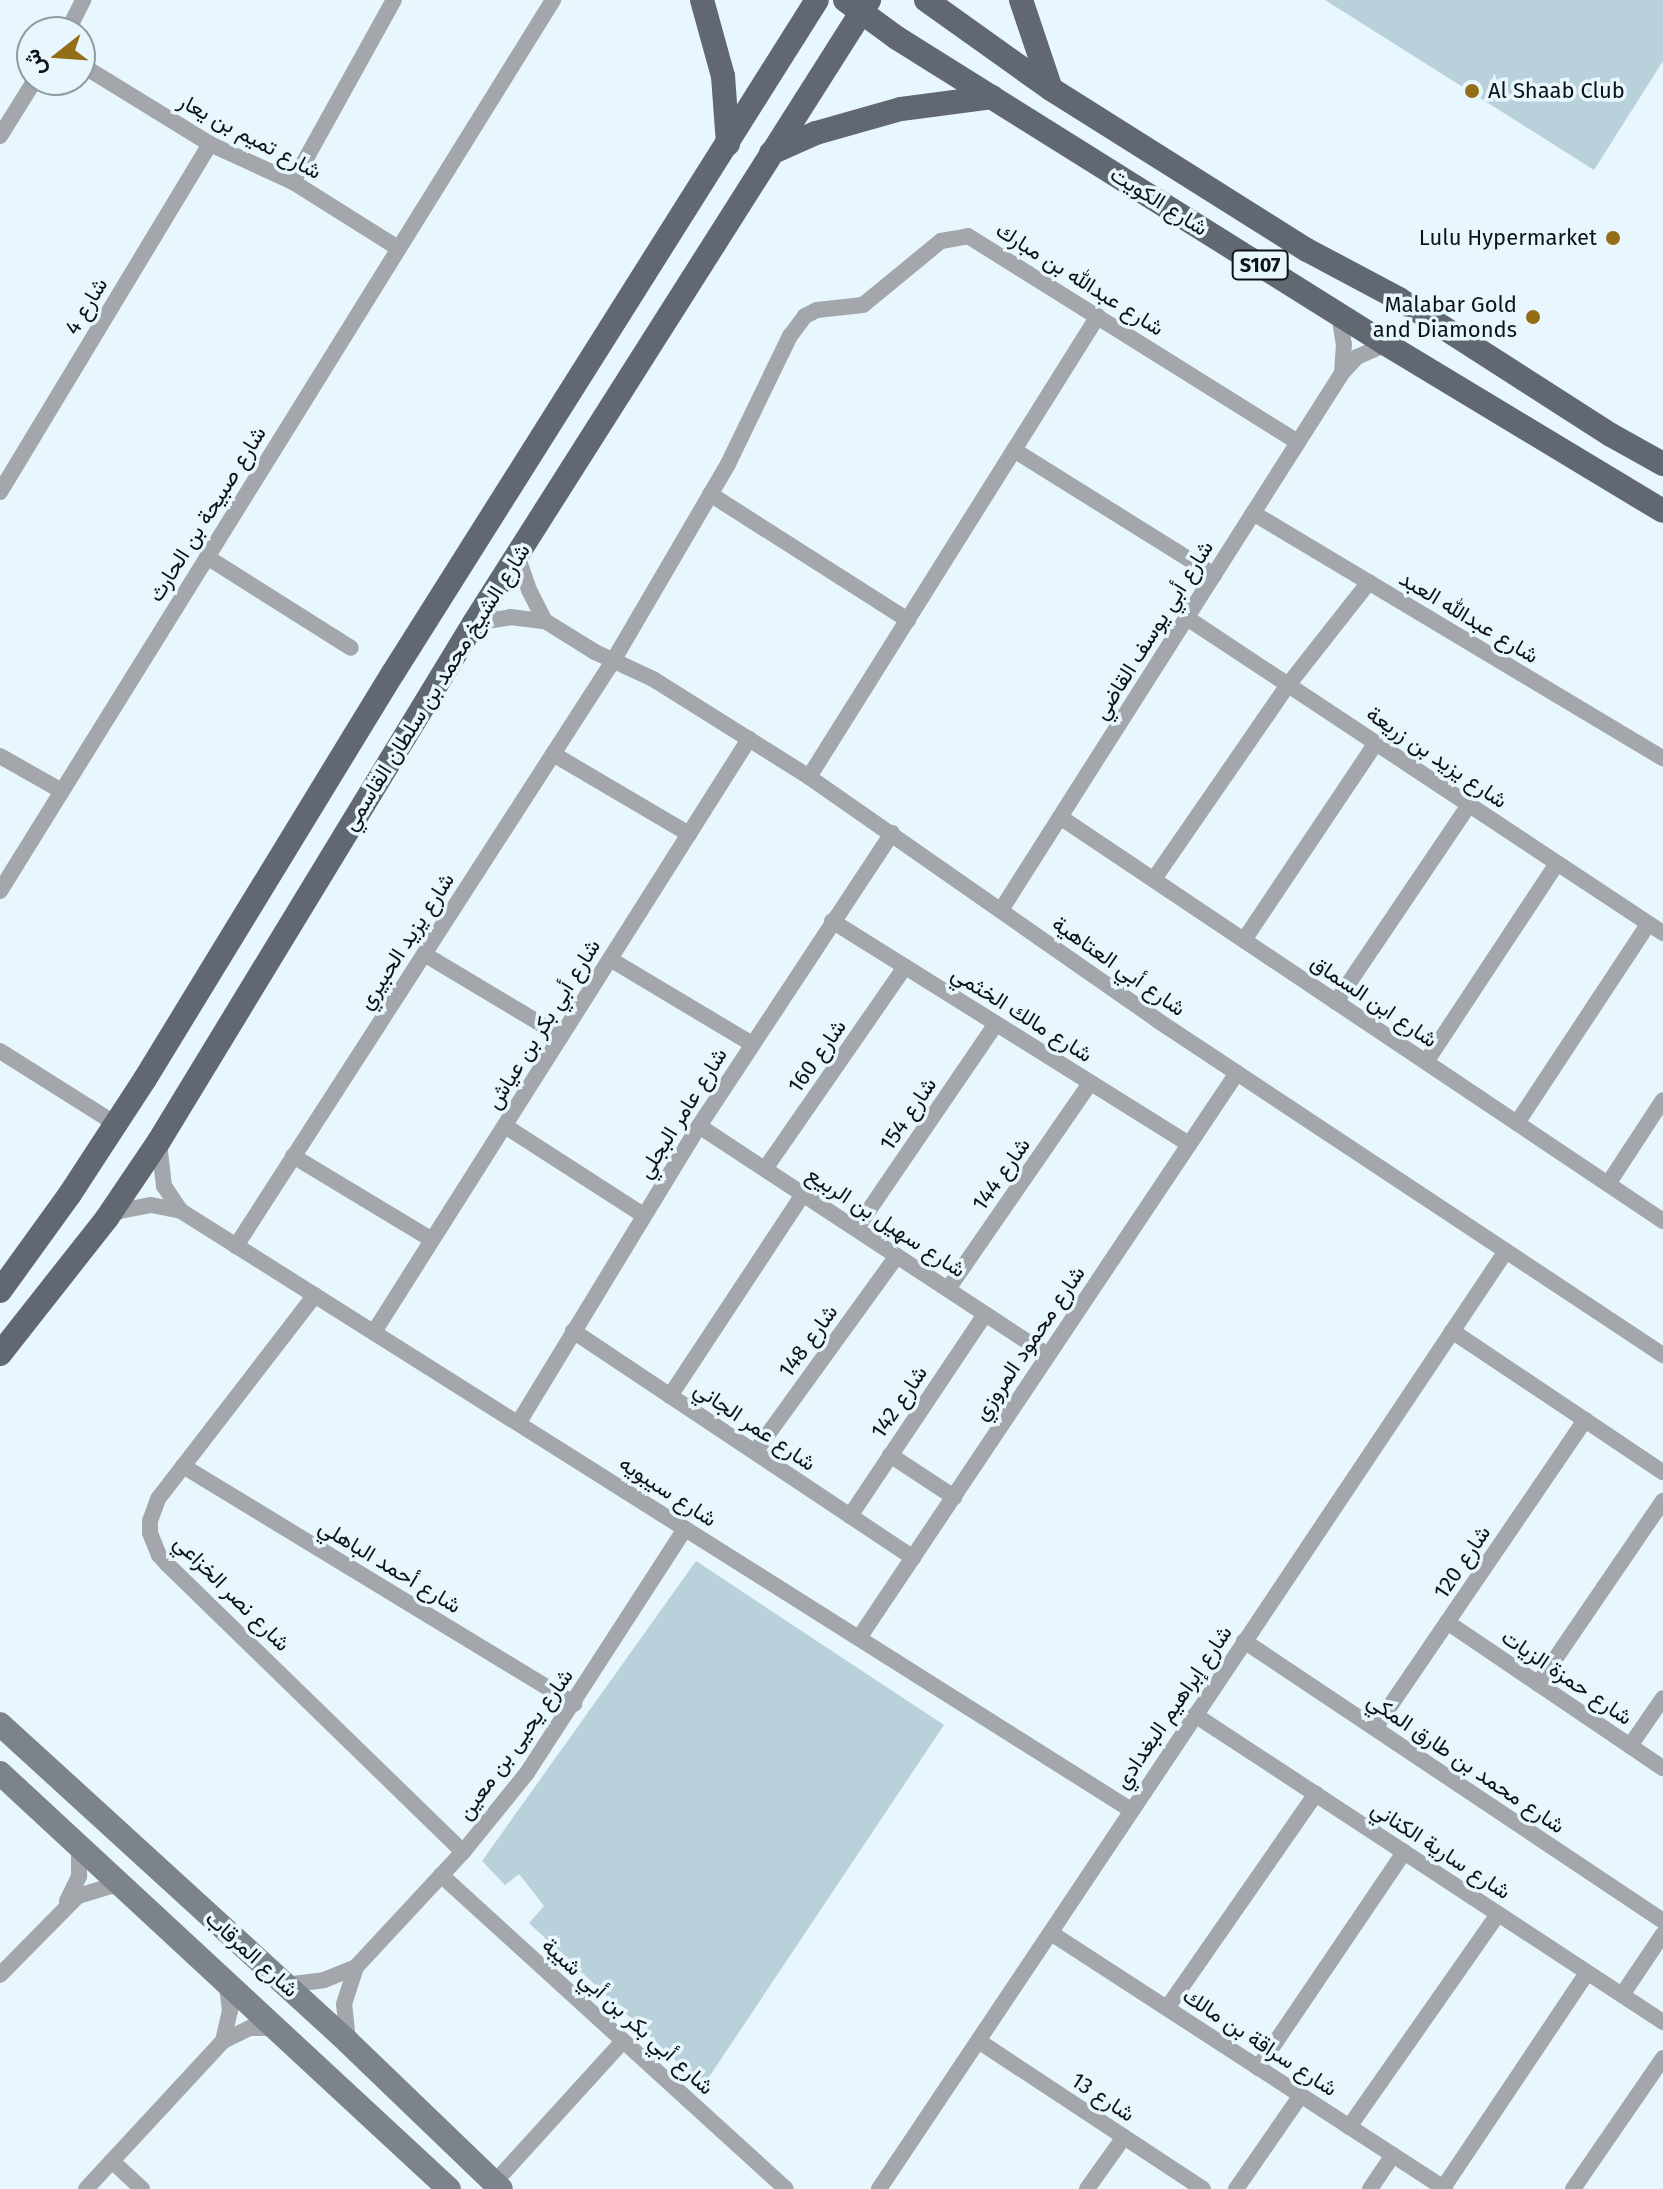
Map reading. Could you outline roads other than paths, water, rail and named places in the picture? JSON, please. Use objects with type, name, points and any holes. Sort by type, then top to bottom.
[{"type":"main road","points":[[702,0],[723,76],[728,144]]},
{"type":"main road","name":"شارع الشيخ محمد بن سلطان القاسمي","points":[[0,1291],[116,1124],[401,660],[817,0]]},
{"type":"main road","name":"شارع الكويت","points":[[926,0],[1051,89],[1307,250],[1421,313],[1631,448],[1663,464]]},
{"type":"main road","points":[[1021,0],[1051,89]]},
{"type":"main road","name":"شارع الشيخ محمد بن سلطان القاسمي","points":[[0,1354],[107,1218],[159,1141],[474,623],[769,154],[859,4]]},
{"type":"main road","name":"شارع الكويت","points":[[859,4],[992,97],[1386,344],[1663,511]]},
{"type":"main road","points":[[769,154],[842,124],[931,104],[992,97]]},
{"type":"main road","name":"شارع المرقاب","points":[[0,1724],[348,2042],[497,2186]]},
{"type":"main road","name":"شارع المرقاب","points":[[0,1773],[280,2028],[449,2189]]},
{"type":"street","points":[[293,182],[394,0]]},
{"type":"street","name":"شارع صبيحة بن الحارث","points":[[0,891],[452,161],[517,63],[553,0]]},
{"type":"street","name":"شارع تميم بن يعار","points":[[96,74],[210,144],[293,182],[398,248]]},
{"type":"street","points":[[0,136],[25,96]]},
{"type":"street","name":"شارع 4","points":[[0,492],[210,144]]},
{"type":"street","name":"شارع عبدالله بن مبارك","points":[[613,661],[751,422],[796,324],[817,310],[852,308],[873,300],[949,237],[976,239],[1298,442]]},
{"type":"street","points":[[1339,314],[1344,344],[1342,373]]},
{"type":"street","points":[[809,777],[1098,316]]},
{"type":"street","name":"شارع أبي يوسف القاضي","points":[[1001,910],[1342,373],[1357,357],[1386,344]]},
{"type":"street","points":[[1631,448],[1663,445]]},
{"type":"street","points":[[1014,450],[1214,575]]},
{"type":"street","points":[[710,494],[908,620]]},
{"type":"street","name":"شارع عبدالله العبد","points":[[1253,513],[1663,758]]},
{"type":"street","points":[[517,555],[529,590],[545,621]]},
{"type":"street","points":[[207,557],[351,648]]},
{"type":"street","points":[[1154,879],[1288,685],[1369,582]]},
{"type":"street","name":"شارع أبي العتاهية","points":[[474,623],[510,617],[545,621],[613,661],[653,679],[809,777],[1237,1073],[1663,1355]]},
{"type":"street","name":"شارع يزيد بن زريعة","points":[[1187,618],[1663,933]]},
{"type":"street","name":"شارع يزيد الحبيري","points":[[236,1246],[613,661]]},
{"type":"street","name":"شارع أبي بكر بن عياش","points":[[374,1332],[749,739]]},
{"type":"street","points":[[1244,940],[1376,743]]},
{"type":"street","points":[[553,754],[689,834]]},
{"type":"street","points":[[0,756],[60,790]]},
{"type":"street","points":[[1336,1002],[1469,805]]},
{"type":"street","name":"شارع ابن السماق","points":[[1060,817],[1663,1221]]},
{"type":"street","name":"شارع عامر البجلي","points":[[519,1422],[699,1126],[892,833]]},
{"type":"street","points":[[1426,1062],[1557,863]]},
{"type":"street","name":"شارع مالك الخثمي","points":[[832,921],[1189,1144]]},
{"type":"street","points":[[1517,1123],[1648,924]]},
{"type":"street","points":[[424,954],[561,1036]]},
{"type":"street","points":[[610,959],[752,1044]]},
{"type":"street","name":"شارع 160","points":[[765,1169],[905,967]]},
{"type":"street","name":"شارع 154","points":[[856,1229],[996,1024]]},
{"type":"street","points":[[0,1051],[116,1124]]},
{"type":"street","name":"شارع محمود المروزي","points":[[859,1638],[1237,1073]]},
{"type":"street","name":"شارع 144","points":[[948,1289],[1090,1083]]},
{"type":"street","points":[[1608,1184],[1663,1100]]},
{"type":"street","points":[[505,1126],[643,1215]]},
{"type":"street","name":"شارع سهيل بن الربيع","points":[[699,1126],[1048,1355]]},
{"type":"street","name":"شارع سيبويه","points":[[159,1141],[160,1171],[181,1211]]},
{"type":"street","points":[[293,1156],[432,1240]]},
{"type":"street","points":[[670,1396],[803,1194]]},
{"type":"street","name":"شارع سيبويه","points":[[107,1218],[135,1206],[151,1205],[181,1211],[1131,1810]]},
{"type":"street","name":"شارع إبراهيم البغدادي","points":[[879,2189],[1506,1251]]},
{"type":"street","name":"شارع 148","points":[[755,1452],[897,1256]]},
{"type":"street","name":"شارع نصر الخزاعي","points":[[315,1295],[183,1466],[153,1510],[150,1533],[159,1555],[463,1852]]},
{"type":"street","name":"شارع 142","points":[[850,1516],[985,1314]]},
{"type":"street","name":"شارع عمر الجاني","points":[[573,1331],[913,1558]]},
{"type":"street","points":[[1452,1331],[1663,1472]]},
{"type":"street","name":"شارع 120","points":[[1375,1728],[1585,1420]]},
{"type":"street","points":[[890,1455],[954,1497]]},
{"type":"street","name":"شارع أحمد الباهلي","points":[[183,1466],[574,1704]]},
{"type":"street","points":[[1538,1684],[1663,1501]]},
{"type":"street","name":"شارع يحيى بن معين","points":[[348,2042],[344,2004],[356,1967],[463,1852],[527,1773],[685,1529]]},
{"type":"street","name":"شارع حمزة الزيات","points":[[1447,1622],[1663,1768]]},
{"type":"street","name":"شارع محمد بن طارق المكي","points":[[1244,1641],[1663,1921]]},
{"type":"street","points":[[1630,1746],[1663,1698]]},
{"type":"street","name":"شارع سارية الكناني","points":[[1195,1715],[1663,2022]]},
{"type":"street","points":[[1167,2008],[1316,1794]]},
{"type":"street","points":[[0,1975],[64,1906],[79,1876],[79,1845]]},
{"type":"street","points":[[1258,2068],[1404,1852]]},
{"type":"street","name":"شارع أبي بكر بن أبي شيبة","points":[[441,1875],[786,2189]]},
{"type":"street","points":[[64,1906],[94,1889],[126,1888]]},
{"type":"street","points":[[1349,2127],[1498,1914]]},
{"type":"street","name":"شارع سراقة بن مالك","points":[[1051,1933],[1444,2189]]},
{"type":"street","points":[[1622,1995],[1663,1934]]},
{"type":"street","name":"شارع يحيى بن معين","points":[[285,1985],[324,1980],[356,1967]]},
{"type":"street","points":[[1444,2189],[1587,1973]]},
{"type":"street","points":[[223,2041],[230,2011],[226,1979]]},
{"type":"street","points":[[86,2189],[223,2041],[250,2028],[280,2028]]},
{"type":"street","points":[[497,2186],[623,2041]]},
{"type":"street","name":"شارع 13","points":[[980,2042],[1203,2189]]},
{"type":"street","points":[[1573,2189],[1663,2058]]},
{"type":"street","points":[[1236,2189],[1301,2095]]},
{"type":"street","points":[[1087,2189],[1124,2137]]},
{"type":"street","points":[[1370,2189],[1393,2155]]},
{"type":"street","points":[[112,2161],[142,2189]]},
{"type":"place","name":"Al Shaab Club","points":[[1472,91]]},
{"type":"place","name":"Lulu Hypermarket","points":[[1613,238]]},
{"type":"place","name":"Malabar Gold and Diamonds","points":[[1533,317]]}]
